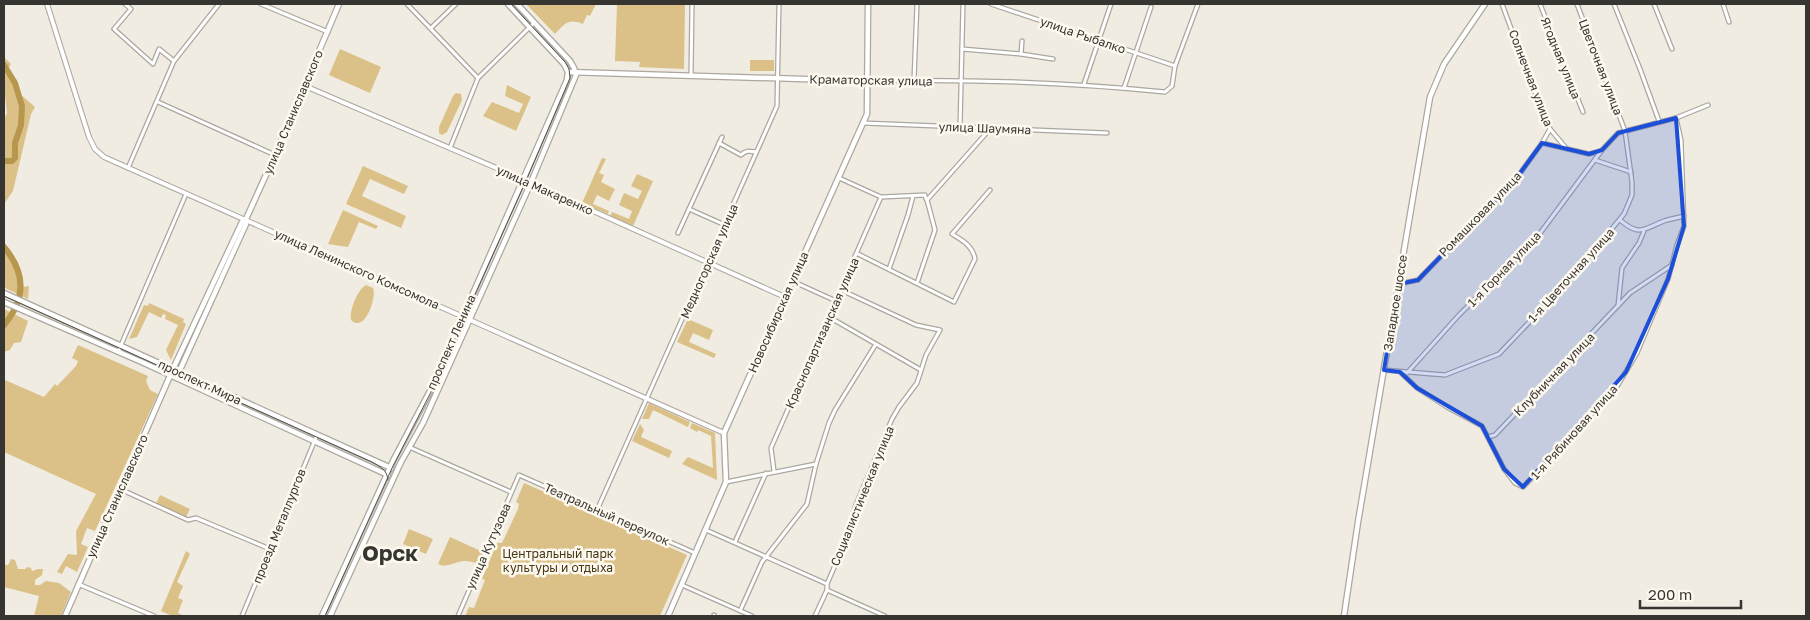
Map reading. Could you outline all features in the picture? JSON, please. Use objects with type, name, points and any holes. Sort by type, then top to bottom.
[{"type":"main road","name":"улица Станиславского","points":[[179,372],[246,224],[246,219],[339,4]]},
{"type":"main road","points":[[508,4],[557,56],[568,72]]},
{"type":"main road","points":[[517,4],[573,65],[576,72]]},
{"type":"main road","name":"Новосибирская улица","points":[[668,616],[726,482],[724,432],[867,114],[868,4]]},
{"type":"main road","name":"Западное шоссе","points":[[1344,616],[1430,97],[1444,64],[1485,4]]},
{"type":"main road","name":"Краматорская улица","points":[[568,72],[868,81]]},
{"type":"main road","name":"проспект Ленина","points":[[322,616],[390,467],[430,391],[537,148],[568,72]]},
{"type":"main road","name":"проспект Ленина","points":[[330,616],[393,478],[413,437],[423,423],[452,360],[545,150],[576,72]]},
{"type":"main road","name":"улица Станиславского","points":[[65,616],[170,375],[242,222],[246,219]]},
{"type":"main road","name":"проспект Мира","points":[[6,294],[397,470]]},
{"type":"main road","name":"проспект Мира","points":[[4,302],[170,375],[393,478]]},
{"type":"main road","points":[[170,375],[179,372]]},
{"type":"street","name":"улица Ленинского Комсомола","points":[[48,4],[86,128],[95,149],[104,157],[724,432]]},
{"type":"street","points":[[125,4],[131,9],[114,29],[153,64],[160,48],[174,61]]},
{"type":"street","points":[[128,168],[174,61],[219,4]]},
{"type":"street","points":[[261,4],[328,32]]},
{"type":"street","points":[[409,4],[478,78]]},
{"type":"street","points":[[430,28],[456,4]]},
{"type":"street","points":[[690,76],[692,4]]},
{"type":"street","name":"Медногорская улица","points":[[597,510],[777,106],[778,4]]},
{"type":"street","points":[[914,80],[916,4]]},
{"type":"street","points":[[960,127],[963,4]]},
{"type":"street","name":"улица Рыбалко","points":[[992,4],[1175,66]]},
{"type":"street","points":[[1084,84],[1111,4]]},
{"type":"street","points":[[1175,66],[1198,4]]},
{"type":"street","name":"Солнечная улица","points":[[1502,4],[1512,36],[1550,128],[1566,148]]},
{"type":"street","name":"Ягодная улица","points":[[1540,4],[1583,112]]},
{"type":"street","name":"Цветочная улица","points":[[1577,4],[1625,131]]},
{"type":"street","points":[[1614,4],[1659,121]]},
{"type":"street","points":[[1654,4],[1672,49]]},
{"type":"street","points":[[1723,4],[1729,22]]},
{"type":"street","points":[[1124,88],[1151,7]]},
{"type":"street","points":[[450,148],[478,78],[534,23]]},
{"type":"street","points":[[1021,54],[1022,41]]},
{"type":"street","points":[[962,49],[1053,59]]},
{"type":"street","points":[[557,56],[561,52]]},
{"type":"street","name":"Краматорская улица","points":[[868,81],[914,80],[1084,84],[1165,92],[1172,86],[1175,66]]},
{"type":"street","name":"улица Макаренко","points":[[305,86],[523,180],[785,297]]},
{"type":"street","points":[[158,102],[275,155]]},
{"type":"street","points":[[1625,131],[1676,118],[1708,105]]},
{"type":"street","name":"1-я Рябиновая улица","points":[[1488,437],[1504,469],[1523,487],[1616,388],[1637,353],[1668,279],[1684,226],[1681,140],[1676,118]]},
{"type":"street","points":[[549,120],[557,122]]},
{"type":"street","name":"улица Шаумяна","points":[[863,123],[1108,133]]},
{"type":"street","points":[[927,200],[990,128]]},
{"type":"street","name":"Ромашковая улица","points":[[1398,284],[1418,280],[1518,176],[1542,143],[1550,128]]},
{"type":"street","name":"1-я Горная улица","points":[[1407,373],[1459,316],[1535,240],[1602,150],[1618,133],[1625,131]]},
{"type":"street","name":"1-я Цветочная улица","points":[[1407,373],[1444,375],[1499,354],[1572,277],[1620,220],[1632,195],[1631,172],[1625,131]]},
{"type":"street","points":[[678,233],[722,137]]},
{"type":"street","points":[[719,143],[741,155],[750,151],[756,152]]},
{"type":"street","points":[[1542,143],[1589,154],[1602,150]]},
{"type":"street","points":[[537,148],[545,150]]},
{"type":"street","points":[[1595,160],[1631,172]]},
{"type":"street","points":[[839,178],[881,197],[925,195],[935,230],[917,283]]},
{"type":"street","points":[[858,254],[954,302],[975,259],[975,255],[966,242],[952,234],[990,190]]},
{"type":"street","points":[[118,352],[186,194]]},
{"type":"street","points":[[888,269],[913,196]]},
{"type":"street","name":"Краснопартизанская улица","points":[[774,471],[771,448],[828,317],[858,254],[881,197]]},
{"type":"street","points":[[689,209],[725,225]]},
{"type":"street","points":[[1620,220],[1635,230],[1644,231],[1664,221],[1684,216]]},
{"type":"street","points":[[1618,306],[1622,268],[1639,243],[1644,231]]},
{"type":"street","points":[[492,249],[500,253]]},
{"type":"street","name":"Клубничная улица","points":[[1488,437],[1495,435],[1630,293],[1672,264]]},
{"type":"street","points":[[792,281],[836,301]]},
{"type":"street","name":"Социалистическая улица","points":[[827,584],[851,528],[855,507],[892,419],[917,383],[926,355],[940,330],[916,325],[841,290]]},
{"type":"street","points":[[828,317],[921,370]]},
{"type":"street","points":[[740,611],[762,562],[768,557],[807,504],[816,464],[835,410],[876,344]]},
{"type":"street","points":[[447,349],[455,352]]},
{"type":"street","points":[[444,356],[452,360]]},
{"type":"street","points":[[1384,370],[1407,373]]},
{"type":"street","points":[[1400,372],[1417,388],[1482,426],[1488,437]]},
{"type":"street","points":[[435,377],[442,380]]},
{"type":"street","points":[[215,396],[218,390]]},
{"type":"street","points":[[430,391],[436,394]]},
{"type":"street","points":[[226,401],[229,395]]},
{"type":"street","points":[[257,416],[260,409]]},
{"type":"street","points":[[415,419],[423,423]]},
{"type":"street","points":[[304,437],[307,430]]},
{"type":"street","points":[[406,434],[413,437]]},
{"type":"street","name":"проезд Металлургов","points":[[242,616],[317,435]]},
{"type":"street","points":[[336,451],[339,444]]},
{"type":"street","points":[[409,446],[512,492]]},
{"type":"street","points":[[726,482],[816,464]]},
{"type":"street","points":[[735,542],[766,473]]},
{"type":"street","name":"Театральный переулок","points":[[519,475],[696,554]]},
{"type":"street","name":"улица Кутузова","points":[[458,616],[519,475]]},
{"type":"street","points":[[120,489],[188,520],[196,518],[270,549]]},
{"type":"street","points":[[363,528],[369,530]]},
{"type":"street","points":[[706,530],[827,584],[827,590],[815,616]]},
{"type":"street","points":[[351,554],[357,556]]},
{"type":"street","points":[[343,571],[349,573]]},
{"type":"street","points":[[78,584],[154,616]]},
{"type":"street","points":[[682,584],[752,616]]},
{"type":"street","points":[[827,590],[884,616]]},
{"type":"highlighted area","points":[[1676,118],[1684,226],[1668,279],[1626,372],[1523,487],[1504,469],[1482,426],[1417,388],[1400,372],[1384,370],[1398,284],[1418,280],[1518,176],[1542,143],[1589,154],[1602,150],[1618,133]]},
{"type":"green space","points":[[526,4],[596,4],[590,16],[587,15],[583,24],[578,22],[567,23],[555,34]]},
{"type":"green space","points":[[617,4],[685,4],[684,69],[639,67],[640,62],[615,61]]},
{"type":"green space","points":[[340,49],[381,67],[370,93],[329,75]]},
{"type":"green space","points":[[4,57],[11,64],[6,72],[20,94],[35,107],[31,114],[13,191],[4,204],[4,119],[7,113],[4,86]]},
{"type":"green space","points":[[750,60],[774,60],[774,71],[750,71]]},
{"type":"green space","points":[[507,85],[531,97],[516,131],[483,116],[492,102],[519,113],[523,104],[505,96]]},
{"type":"green space","points":[[456,93],[461,94],[462,100],[447,132],[442,135],[439,133],[439,127]]},
{"type":"green space","points":[[602,158],[606,159],[599,173],[604,175],[601,182],[615,189],[609,201],[597,195],[593,204],[609,211],[608,214],[582,203]]},
{"type":"green space","points":[[363,166],[408,186],[404,194],[370,179],[362,196],[406,216],[401,228],[346,204]]},
{"type":"green space","points":[[637,174],[653,181],[633,226],[610,216],[612,212],[629,219],[632,211],[619,205],[624,193],[638,199],[642,191],[631,186]]},
{"type":"green space","points":[[343,210],[378,226],[376,229],[359,222],[348,247],[328,244]]},
{"type":"green space","points":[[4,249],[16,268],[23,287],[29,286],[28,299],[4,286]]},
{"type":"green space","points":[[366,285],[373,288],[373,298],[365,318],[361,322],[356,323],[351,320],[351,311],[357,295]]},
{"type":"green space","points":[[149,303],[184,319],[183,322],[186,324],[171,360],[166,350],[178,325],[165,319],[166,315],[163,314],[161,318],[149,312],[137,337],[129,339],[144,305],[148,306]]},
{"type":"green space","points":[[4,309],[28,321],[21,342],[14,343],[10,350],[4,352]]},
{"type":"green space","points":[[688,319],[713,330],[709,340],[693,333],[689,342],[716,354],[714,358],[677,342]]},
{"type":"green space","points":[[78,345],[148,376],[146,381],[150,390],[158,394],[95,531],[87,528],[81,544],[88,547],[77,572],[66,566],[62,574],[57,572],[68,554],[77,555],[76,531],[96,494],[4,452],[4,382],[5,380],[44,397],[55,384],[57,386],[76,366],[78,361],[72,358]]},
{"type":"green space","points":[[649,403],[690,422],[688,427],[653,410],[649,419],[642,419]]},
{"type":"green space","points":[[692,423],[715,433],[717,480],[682,464],[688,457],[713,468],[711,436],[690,428]]},
{"type":"green space","points":[[640,424],[644,430],[641,437],[672,451],[669,458],[632,441]]},
{"type":"green space","name":"Центральный парк культуры и отдыха","points":[[524,483],[687,555],[660,616],[465,616],[469,607],[474,608],[485,580],[482,579],[497,543],[502,543],[518,509],[519,504],[516,502]]},
{"type":"green space","points":[[160,495],[190,509],[186,517],[156,504]]},
{"type":"green space","points":[[409,529],[433,539],[426,554],[403,544]]},
{"type":"green space","points":[[450,537],[483,552],[478,564],[465,561],[447,565],[438,564]]},
{"type":"green space","points":[[186,551],[190,554],[177,582],[183,586],[178,598],[183,600],[178,613],[184,616],[172,616],[161,611]]},
{"type":"green space","points":[[11,559],[15,560],[18,569],[28,567],[32,571],[43,569],[42,575],[35,580],[35,585],[40,585],[46,581],[59,583],[71,592],[61,616],[34,616],[39,596],[4,587],[4,565],[8,565]]},
{"type":"waterway","points":[[4,65],[15,83],[22,106],[21,125],[15,143],[15,158],[12,161],[4,161]]},
{"type":"waterway","points":[[4,247],[16,266],[20,286],[16,306],[4,325]]},
{"type":"tram line","points":[[325,616],[393,466],[431,392],[570,78],[569,69],[565,62],[511,4]]},
{"type":"tram line","points":[[4,296],[372,462],[385,471],[388,480]]},
{"type":"district","name":"Орск","points":[[390,552]]}]
